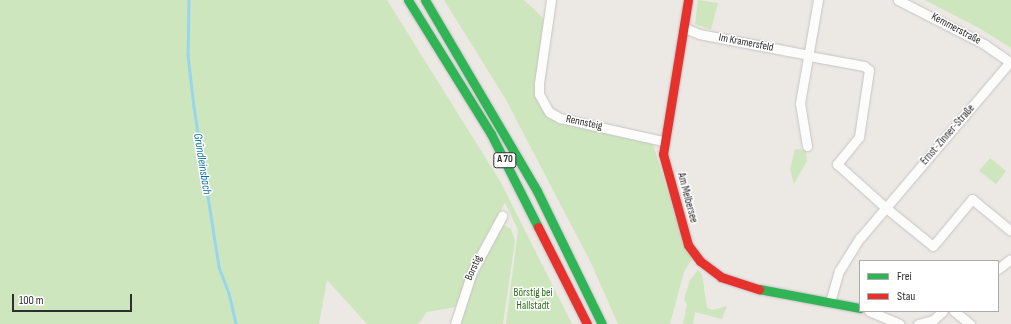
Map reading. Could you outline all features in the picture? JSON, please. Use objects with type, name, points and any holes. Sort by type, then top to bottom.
[{"type":"main road","name":"A 70","points":[[408,0],[491,134],[587,324]]},
{"type":"main road","name":"A 70","points":[[425,0],[463,61],[530,179],[602,324]]},
{"type":"main road","name":"Am Melbersee","points":[[688,0],[685,28],[663,141],[663,154],[685,238],[700,261],[721,277],[766,292],[859,308]]},
{"type":"street","name":"Rennsteig","points":[[551,0],[539,83],[541,99],[548,112],[560,118],[663,141]]},
{"type":"street","points":[[808,146],[800,103],[818,0]]},
{"type":"street","name":"Kemmerstraße","points":[[898,0],[984,44],[1011,63]]},
{"type":"street","name":"Im Kramersfeld","points":[[685,28],[699,34],[809,56]]},
{"type":"street","points":[[809,56],[864,66],[869,70],[859,138],[837,164],[886,208],[933,246],[972,199],[1011,231]]},
{"type":"street","name":"Ernst-Zinner-Straße","points":[[830,302],[839,271],[860,238],[1011,63]]},
{"type":"street","name":"Borstig","points":[[455,324],[472,272],[502,216]]},
{"type":"street","points":[[999,268],[1011,259]]},
{"type":"street","points":[[871,312],[899,324]]},
{"type":"street","points":[[918,324],[928,323],[940,316],[942,312]]},
{"type":"street","points":[[955,312],[970,324]]},
{"type":"green space","name":"Börstig bei Hallstadt","points":[[0,0],[387,0],[500,181],[572,324],[506,324],[518,230],[505,203],[472,261],[456,307],[427,312],[418,324],[367,324],[327,280],[319,324],[0,324]]},
{"type":"green space","points":[[444,0],[524,0],[544,19],[535,93],[548,116],[561,123],[652,141],[683,241],[692,259],[684,272],[670,324],[618,324],[591,263],[505,98]]},
{"type":"green space","points":[[698,0],[718,3],[711,30],[695,24]]},
{"type":"green space","points":[[925,0],[1011,0],[1011,48],[979,28]]},
{"type":"green space","points":[[795,149],[806,150],[807,161],[794,184],[790,169]]},
{"type":"green space","points":[[990,158],[1006,171],[996,184],[979,171]]},
{"type":"green space","points":[[504,225],[511,229],[515,241],[503,324],[458,324],[467,290],[497,230]]},
{"type":"green space","points":[[698,270],[702,274],[707,308],[713,310],[727,306],[722,319],[695,312],[693,324],[683,324],[687,304],[684,300],[690,280]]},
{"type":"waterway","name":"Gründleinsbach","points":[[189,0],[188,55],[194,107],[219,267],[229,293],[236,324]]},
{"type":"traffic: fast","points":[[408,0],[491,134],[538,227]]},
{"type":"traffic: fast","points":[[425,0],[537,191],[602,324]]},
{"type":"traffic: fast","points":[[759,289],[859,308]]},
{"type":"traffic: jam","points":[[688,0],[663,154],[688,245],[700,261],[721,277],[759,289]]},
{"type":"traffic: jam","points":[[538,227],[587,324]]}]
